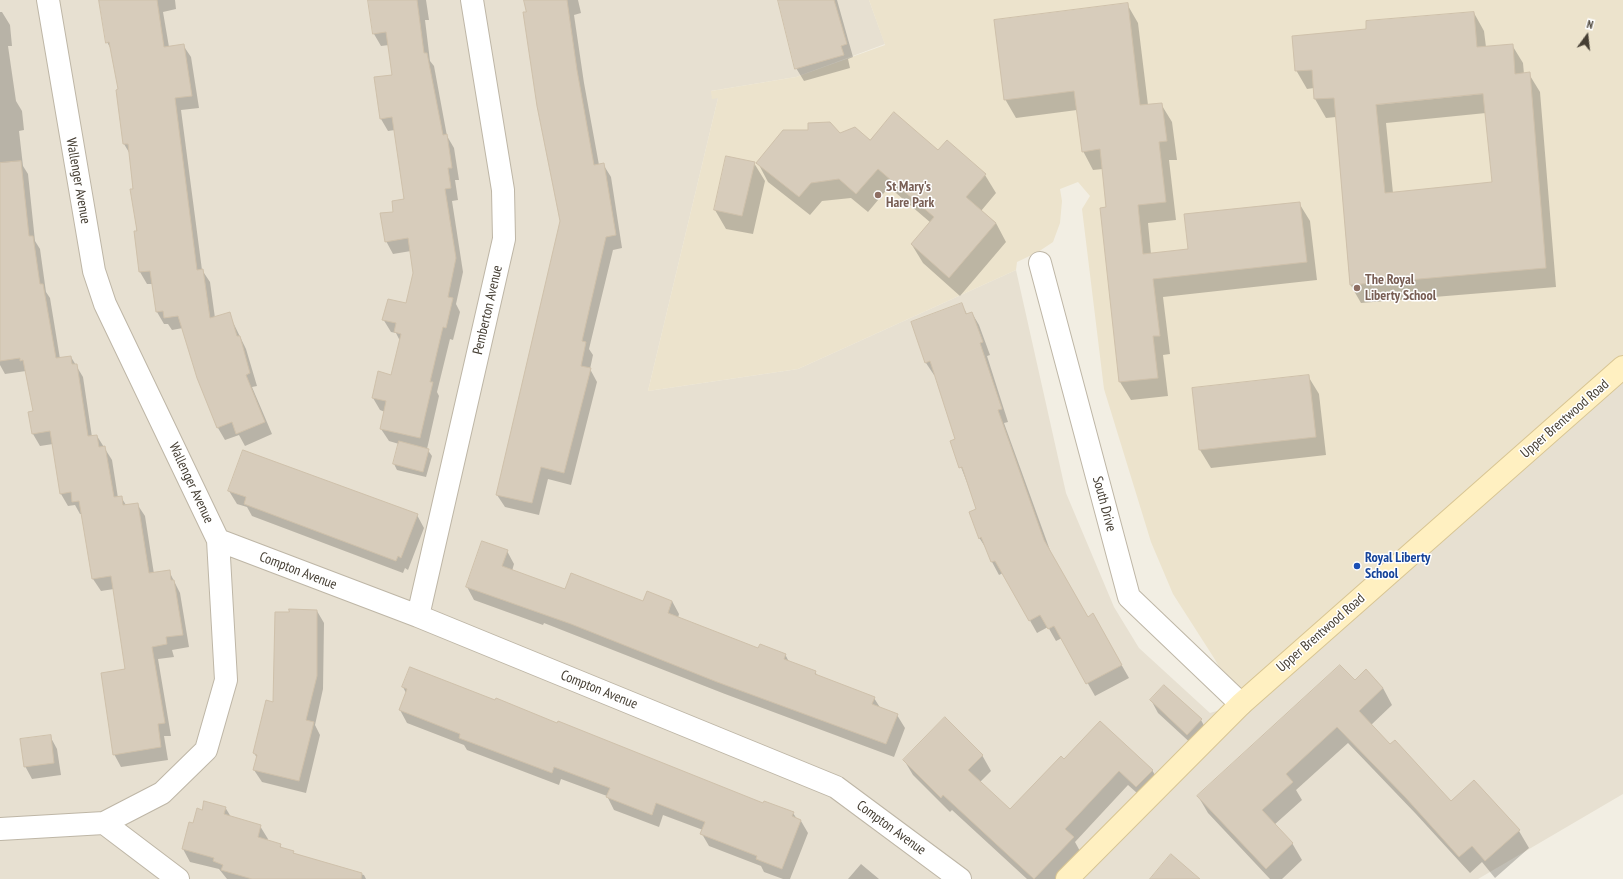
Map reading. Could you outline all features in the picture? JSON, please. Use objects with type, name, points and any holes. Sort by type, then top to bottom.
[{"type":"street","name":"Wallenger Avenue","points":[[0,829],[104,823],[162,793],[206,750],[226,680],[218,540],[105,304],[94,270],[48,0]]},
{"type":"street","name":"Pemberton Avenue","points":[[418,616],[504,239],[503,190],[472,0]]},
{"type":"street","name":"South Drive","points":[[1040,262],[1129,597],[1241,704]]},
{"type":"street","name":"Upper Brentwood Road","points":[[1067,879],[1241,704],[1623,367]]},
{"type":"street","name":"Compton Avenue","points":[[218,540],[418,616],[836,787],[960,879]]},
{"type":"street","points":[[104,823],[178,879]]},
{"type":"shaded area","points":[[0,0],[869,0],[885,44],[796,77],[711,91],[718,98],[648,391],[798,369],[1016,270],[1066,493],[1114,607],[1139,648],[1210,713],[1241,704],[1623,367],[1623,794],[1478,879],[0,879]]},
{"type":"shaded area","name":"The Royal Liberty School","points":[[869,0],[1623,0],[1623,367],[1241,704],[1214,658],[1173,594],[1151,542],[1104,389],[1082,209],[1090,196],[1078,182],[1060,189],[1062,201],[1060,223],[1053,242],[1038,252],[1017,262],[1016,270],[798,369],[648,391],[718,98],[712,99],[711,91],[796,77],[885,45]]},
{"type":"building","points":[[99,0],[157,0],[164,47],[184,44],[192,96],[175,98],[197,270],[203,269],[210,318],[230,312],[237,336],[240,336],[250,373],[246,375],[265,422],[236,434],[232,422],[217,428],[197,378],[178,316],[164,318],[163,311],[156,312],[150,271],[139,272],[134,231],[137,231],[130,189],[133,189],[128,144],[123,144],[116,90],[118,89],[109,42],[106,43]]},
{"type":"building","points":[[368,0],[417,0],[424,53],[427,53],[443,135],[447,134],[452,168],[448,168],[451,188],[445,189],[456,258],[448,297],[453,298],[446,328],[443,327],[430,382],[433,382],[420,438],[380,429],[386,401],[372,398],[378,371],[391,375],[401,334],[394,332],[396,323],[382,320],[388,299],[406,303],[413,273],[408,238],[385,242],[380,213],[393,212],[392,201],[404,199],[392,117],[380,119],[374,77],[392,75],[386,32],[373,34]]},
{"type":"building","points":[[524,0],[567,0],[577,70],[594,165],[604,163],[616,235],[606,237],[582,341],[586,342],[581,366],[591,368],[564,473],[541,467],[532,503],[496,495],[560,221],[537,106],[523,12],[526,12]]},
{"type":"building","points":[[778,0],[834,0],[847,44],[841,46],[844,55],[795,69]]},
{"type":"building","points":[[1128,3],[1140,105],[1162,103],[1167,141],[1159,142],[1166,202],[1138,205],[1143,254],[1188,249],[1184,214],[1300,202],[1307,262],[1153,279],[1160,336],[1153,336],[1158,378],[1119,382],[1100,208],[1106,207],[1100,149],[1082,152],[1074,91],[1004,100],[994,20]]},
{"type":"building","points":[[1474,12],[1477,47],[1513,44],[1515,74],[1530,72],[1546,268],[1350,285],[1334,98],[1314,99],[1312,70],[1295,71],[1292,36],[1366,29],[1366,21]],"holes":[[[1483,94],[1492,182],[1385,193],[1376,105]]]},
{"type":"building","points":[[894,112],[938,150],[947,140],[986,174],[966,197],[996,223],[949,278],[911,244],[934,217],[878,169],[856,194],[839,179],[811,183],[799,197],[756,163],[783,130],[808,130],[808,123],[830,122],[840,133],[855,127],[870,140]]},
{"type":"building","points":[[726,156],[755,162],[742,216],[714,210]]},
{"type":"building","points":[[21,161],[29,236],[33,236],[40,284],[43,284],[56,358],[71,356],[72,364],[77,364],[88,436],[97,435],[99,447],[105,446],[114,497],[122,496],[123,505],[138,503],[149,573],[170,570],[171,580],[174,580],[183,635],[166,637],[167,644],[152,647],[165,723],[158,724],[161,747],[113,755],[101,673],[125,669],[111,576],[92,579],[79,501],[72,502],[71,492],[60,494],[50,431],[32,434],[28,412],[33,411],[23,360],[20,361],[20,358],[0,361],[0,163]]},
{"type":"building","points":[[962,303],[966,314],[972,312],[983,342],[980,343],[1002,409],[998,410],[1044,540],[1088,617],[1093,613],[1122,665],[1086,684],[1054,626],[1048,629],[1040,615],[1029,621],[995,561],[991,562],[981,537],[979,539],[969,512],[976,509],[962,467],[959,468],[950,441],[955,439],[930,361],[925,363],[911,322]]},
{"type":"building","points":[[1309,375],[1316,437],[1199,450],[1192,388]]},
{"type":"building","points":[[399,441],[429,449],[423,472],[393,464]]},
{"type":"building","points":[[243,450],[418,514],[401,558],[398,556],[396,561],[244,504],[246,497],[228,491]]},
{"type":"building","points":[[482,541],[508,550],[502,566],[565,589],[571,573],[643,601],[647,591],[672,601],[668,613],[758,648],[760,644],[786,654],[784,659],[816,671],[815,674],[875,697],[872,704],[898,714],[886,744],[717,682],[571,624],[466,587]]},
{"type":"building","points":[[289,609],[317,610],[317,676],[306,720],[314,722],[299,781],[253,770],[257,755],[253,753],[266,700],[273,702],[275,612],[289,612]]},
{"type":"building","points":[[1340,665],[1355,680],[1366,669],[1383,688],[1359,711],[1390,744],[1395,740],[1451,801],[1474,780],[1520,830],[1485,861],[1472,846],[1459,857],[1405,797],[1337,727],[1286,774],[1293,782],[1262,810],[1293,843],[1266,869],[1197,796]]},
{"type":"building","points":[[410,667],[495,700],[496,698],[557,723],[558,721],[763,803],[764,801],[794,812],[792,816],[801,820],[782,869],[756,859],[757,856],[700,834],[705,822],[656,803],[652,815],[606,797],[610,788],[554,767],[552,773],[459,738],[460,734],[399,710],[407,689],[402,687]]},
{"type":"building","points":[[1164,685],[1202,719],[1187,735],[1150,700]]},
{"type":"building","points":[[945,717],[983,755],[968,770],[1010,809],[1061,756],[1064,759],[1100,721],[1153,770],[1136,787],[1119,771],[1065,829],[1074,837],[1034,879],[943,795],[941,798],[903,760]]},
{"type":"building","points":[[51,735],[54,763],[24,767],[20,739]]},
{"type":"building","points":[[204,801],[226,807],[224,814],[261,825],[258,837],[281,844],[280,847],[294,851],[293,853],[362,873],[361,879],[252,879],[221,870],[223,865],[213,861],[214,858],[182,849],[189,822],[193,823],[197,808],[202,810]]},
{"type":"building","points":[[1171,854],[1200,879],[1150,879]]},
{"type":"place","name":"St Mary's Hare Park","points":[[878,195]]},
{"type":"place","name":"The Royal Liberty School","points":[[1357,288]]},
{"type":"place","name":"Royal Liberty School","points":[[1357,566]]}]
